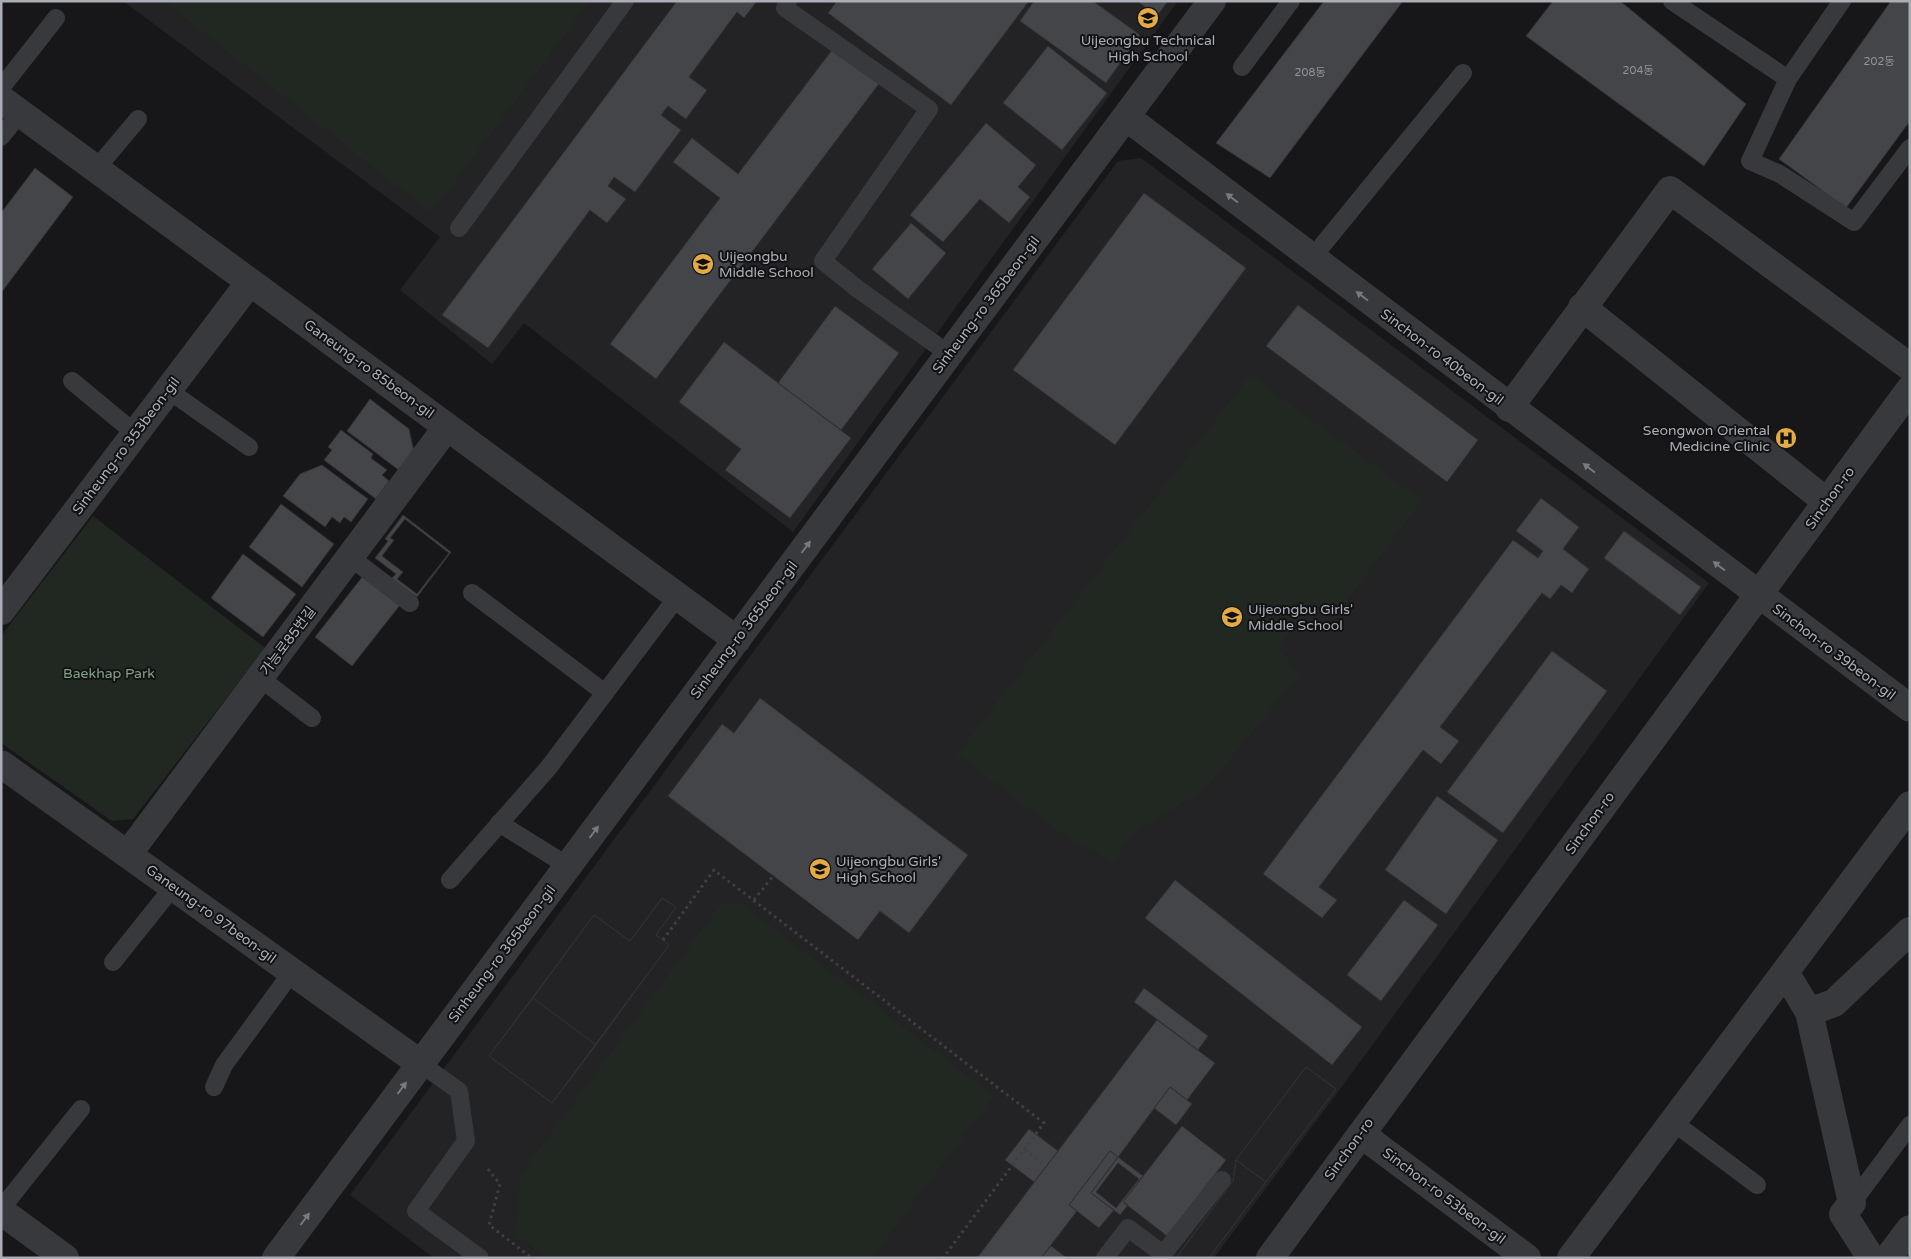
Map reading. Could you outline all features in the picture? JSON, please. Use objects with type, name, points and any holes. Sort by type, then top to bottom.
[{"type":"street","name":"Sinheung-ro 365beon-gil","points":[[276,1258],[1212,1]]},
{"type":"street","name":"Ganeung-ro 85beon-gil","points":[[11,106],[737,640]]},
{"type":"street","name":"Sinchon-ro 40beon-gil","points":[[1126,118],[1758,595]]},
{"type":"street","points":[[1509,408],[1670,190],[1910,367]]},
{"type":"street","name":"Sinheung-ro 353beon-gil","points":[[1,611],[250,282]]},
{"type":"street","points":[[1582,307],[1827,502]]},
{"type":"street","name":"Sinchon-ro","points":[[1270,1258],[1827,502],[1907,400]]},
{"type":"street","name":"가능로85번길","points":[[128,854],[447,427]]},
{"type":"street","name":"Sinchon-ro 39beon-gil","points":[[1758,595],[1910,708]]},
{"type":"street","name":"Ganeung-ro 97beon-gil","points":[[1,764],[421,1064]]},
{"type":"street","points":[[1571,1258],[1910,804]]},
{"type":"street","points":[[1809,1012],[1834,1003],[1910,931]]},
{"type":"street","points":[[1785,972],[1809,1012],[1852,1203],[1843,1214],[1871,1258]]},
{"type":"street","name":"Sinchon-ro 53beon-gil","points":[[1361,1134],[1527,1258]]},
{"type":"street","points":[[1,1210],[65,1258]]},
{"type":"street","points":[[1888,1258],[1910,1229]]},
{"type":"lane","points":[[460,228],[625,1]]},
{"type":"lane","points":[[788,1],[785,8],[929,109],[823,260],[858,290],[950,354]]},
{"type":"lane","points":[[1242,67],[1290,1]]},
{"type":"lane","points":[[1672,1],[1788,79]]},
{"type":"lane","points":[[1842,1],[1788,79],[1750,161],[1780,174],[1854,222],[1910,148]]},
{"type":"lane","points":[[1,88],[56,18]]},
{"type":"lane","points":[[1312,258],[1463,74]]},
{"type":"lane","points":[[1,137],[11,106]]},
{"type":"lane","points":[[96,169],[138,119]]},
{"type":"lane","points":[[72,382],[136,434]]},
{"type":"lane","points":[[168,390],[249,447]]},
{"type":"lane","points":[[350,557],[410,603]]},
{"type":"lane","points":[[472,593],[605,693]]},
{"type":"lane","points":[[450,880],[549,767],[678,596]]},
{"type":"lane","points":[[260,678],[312,718]]},
{"type":"lane","points":[[499,823],[568,866]]},
{"type":"lane","points":[[113,962],[173,887]]},
{"type":"lane","points":[[214,1088],[224,1065],[292,972]]},
{"type":"lane","points":[[421,1064],[459,1091],[466,1141],[416,1211],[480,1258]]},
{"type":"lane","points":[[1,1210],[81,1110]]},
{"type":"lane","points":[[1673,1122],[1757,1185]]},
{"type":"lane","points":[[1852,1203],[1910,1124]]},
{"type":"lane","points":[[1105,1258],[1128,1228],[1163,1254],[1222,1180]]},
{"type":"path","points":[[663,940],[714,870],[1044,1123],[943,1258]]},
{"type":"path","points":[[754,900],[773,876]]},
{"type":"path","points":[[1025,1150],[1046,1166]]},
{"type":"path","points":[[488,1169],[500,1184],[489,1225],[532,1258]]},
{"type":"shaded area","name":"Uijeongbu Middle School","points":[[123,1],[1178,1],[793,532],[524,323],[492,364],[400,290],[440,237]]},
{"type":"shaded area","points":[[1141,158],[1709,583],[1341,1088],[1214,1258],[434,1258],[350,1195],[1118,161]]},
{"type":"green space","points":[[164,1],[590,1],[451,187],[428,211]]},
{"type":"green space","points":[[1250,375],[1422,500],[1335,617],[1306,610],[1279,648],[1299,674],[1204,791],[1159,817],[1130,838],[1114,862],[1071,841],[957,754]]},
{"type":"green space","name":"Baekhap Park","points":[[93,516],[265,648],[133,819],[112,821],[1,743],[1,636]]},
{"type":"green space","points":[[742,904],[994,1096],[872,1258],[546,1258],[516,1234],[520,1175],[720,905]]},
{"type":"building","points":[[677,1],[757,1],[744,18],[737,12],[689,77],[707,90],[686,119],[668,106],[661,115],[681,130],[635,192],[614,177],[608,186],[626,199],[607,223],[590,210],[488,348],[442,315]]},
{"type":"building","points":[[837,1],[1029,1],[951,105],[828,13]]},
{"type":"building","points":[[1034,1],[1093,1],[1140,35],[1106,83],[1020,21]]},
{"type":"building","points":[[1137,1],[1168,1],[1157,16]]},
{"type":"building","points":[[1324,1],[1403,1],[1270,178],[1216,143]]},
{"type":"building","points":[[1553,1],[1620,1],[1746,104],[1704,166],[1526,36]]},
{"type":"building","points":[[1891,1],[1910,1],[1910,121],[1846,208],[1779,159]]},
{"type":"building","points":[[835,46],[881,81],[656,379],[610,344],[720,198],[673,162],[692,138],[738,174]]},
{"type":"building","points":[[1048,46],[1107,93],[1062,150],[1003,103]]},
{"type":"building","points":[[986,123],[1036,165],[1018,187],[1030,197],[1009,223],[980,199],[943,242],[910,215]]},
{"type":"building","points":[[35,168],[73,197],[1,293],[1,213]]},
{"type":"building","points":[[1144,193],[1246,268],[1115,445],[1013,370]]},
{"type":"building","points":[[911,223],[946,253],[908,299],[872,269]]},
{"type":"building","points":[[1298,305],[1478,440],[1447,482],[1266,346]]},
{"type":"building","points":[[835,306],[899,353],[841,430],[778,383]]},
{"type":"building","points":[[724,342],[851,438],[790,518],[725,470],[741,449],[679,402]]},
{"type":"building","points":[[370,399],[409,429],[414,452],[400,471],[347,431]]},
{"type":"building","points":[[341,430],[373,454],[371,458],[387,470],[382,475],[389,481],[376,499],[324,460],[332,450],[328,447]]},
{"type":"building","points":[[322,465],[368,499],[351,522],[344,517],[340,523],[332,517],[325,527],[283,496],[300,474]]},
{"type":"building","points":[[1541,498],[1579,527],[1563,549],[1589,569],[1572,593],[1561,585],[1550,599],[1542,593],[1440,727],[1459,741],[1441,764],[1423,750],[1319,887],[1337,900],[1322,918],[1263,874],[1513,540],[1538,558],[1543,551],[1516,531]]},
{"type":"building","points":[[281,504],[334,544],[302,587],[249,547]]},
{"type":"building","points":[[403,515],[451,552],[417,597],[391,579],[396,574],[375,558],[388,541],[385,539]],"holes":[[[405,519],[449,553],[417,594],[397,579],[403,572],[382,556],[394,540],[390,538]]]},
{"type":"building","points":[[1624,531],[1701,587],[1680,615],[1604,558]]},
{"type":"building","points":[[243,554],[296,594],[263,637],[211,598]]},
{"type":"building","points":[[363,576],[400,605],[352,666],[315,637]]},
{"type":"building","points":[[1552,651],[1607,691],[1503,833],[1447,792]]},
{"type":"building","points":[[760,698],[968,855],[909,933],[880,911],[858,940],[668,796],[722,724],[734,733]]},
{"type":"building","points":[[1437,796],[1498,840],[1446,914],[1385,870]]},
{"type":"building","points":[[1175,880],[1362,1027],[1332,1065],[1145,918]]},
{"type":"building","points":[[662,898],[676,907],[656,935],[669,945],[552,1103],[489,1056],[594,915],[630,941]]},
{"type":"building","points":[[662,898],[676,907],[656,935],[669,945],[596,1045],[533,998],[594,915],[630,941]]},
{"type":"building","points":[[1404,900],[1438,925],[1381,1001],[1347,975]]},
{"type":"building","points":[[1144,988],[1208,1036],[1198,1050],[1134,1002]]},
{"type":"building","points":[[533,998],[596,1045],[552,1103],[489,1056]]},
{"type":"building","points":[[1157,1020],[1215,1063],[1187,1100],[1170,1087],[1118,1157],[1110,1151],[1069,1205],[1077,1211],[1041,1258],[977,1258]]},
{"type":"building","points":[[1306,1067],[1336,1089],[1209,1258],[1176,1258],[1233,1181],[1236,1160]]},
{"type":"building","points":[[1306,1067],[1336,1089],[1266,1182],[1236,1160]]},
{"type":"building","points":[[1170,1087],[1192,1104],[1176,1125],[1154,1108]]},
{"type":"building","points":[[1182,1126],[1226,1160],[1167,1236],[1123,1202]]},
{"type":"building","points":[[1029,1129],[1058,1151],[1034,1182],[1005,1160]]},
{"type":"building","points":[[1110,1151],[1118,1157],[1091,1193],[1114,1210],[1099,1228],[1069,1205]]},
{"type":"building","points":[[1118,1157],[1143,1176],[1123,1202],[1128,1205],[1120,1215],[1091,1193]]},
{"type":"building","points":[[1236,1160],[1266,1182],[1209,1258],[1176,1258],[1233,1181]]},
{"type":"building","points":[[1118,1163],[1139,1179],[1116,1208],[1096,1192]]},
{"type":"building","points":[[1051,1246],[1067,1258],[1041,1258]]},
{"type":"place","name":"Uijeongbu Technical High School","points":[[1148,18]]},
{"type":"place","name":"Uijeongbu Middle School","points":[[703,264]]},
{"type":"place","name":"Seongwon Oriental Medicine Clinic","points":[[1786,438]]},
{"type":"place","name":"Uijeongbu Girls' Middle School","points":[[1232,617]]},
{"type":"place","name":"Uijeongbu Girls' High School","points":[[820,869]]}]
